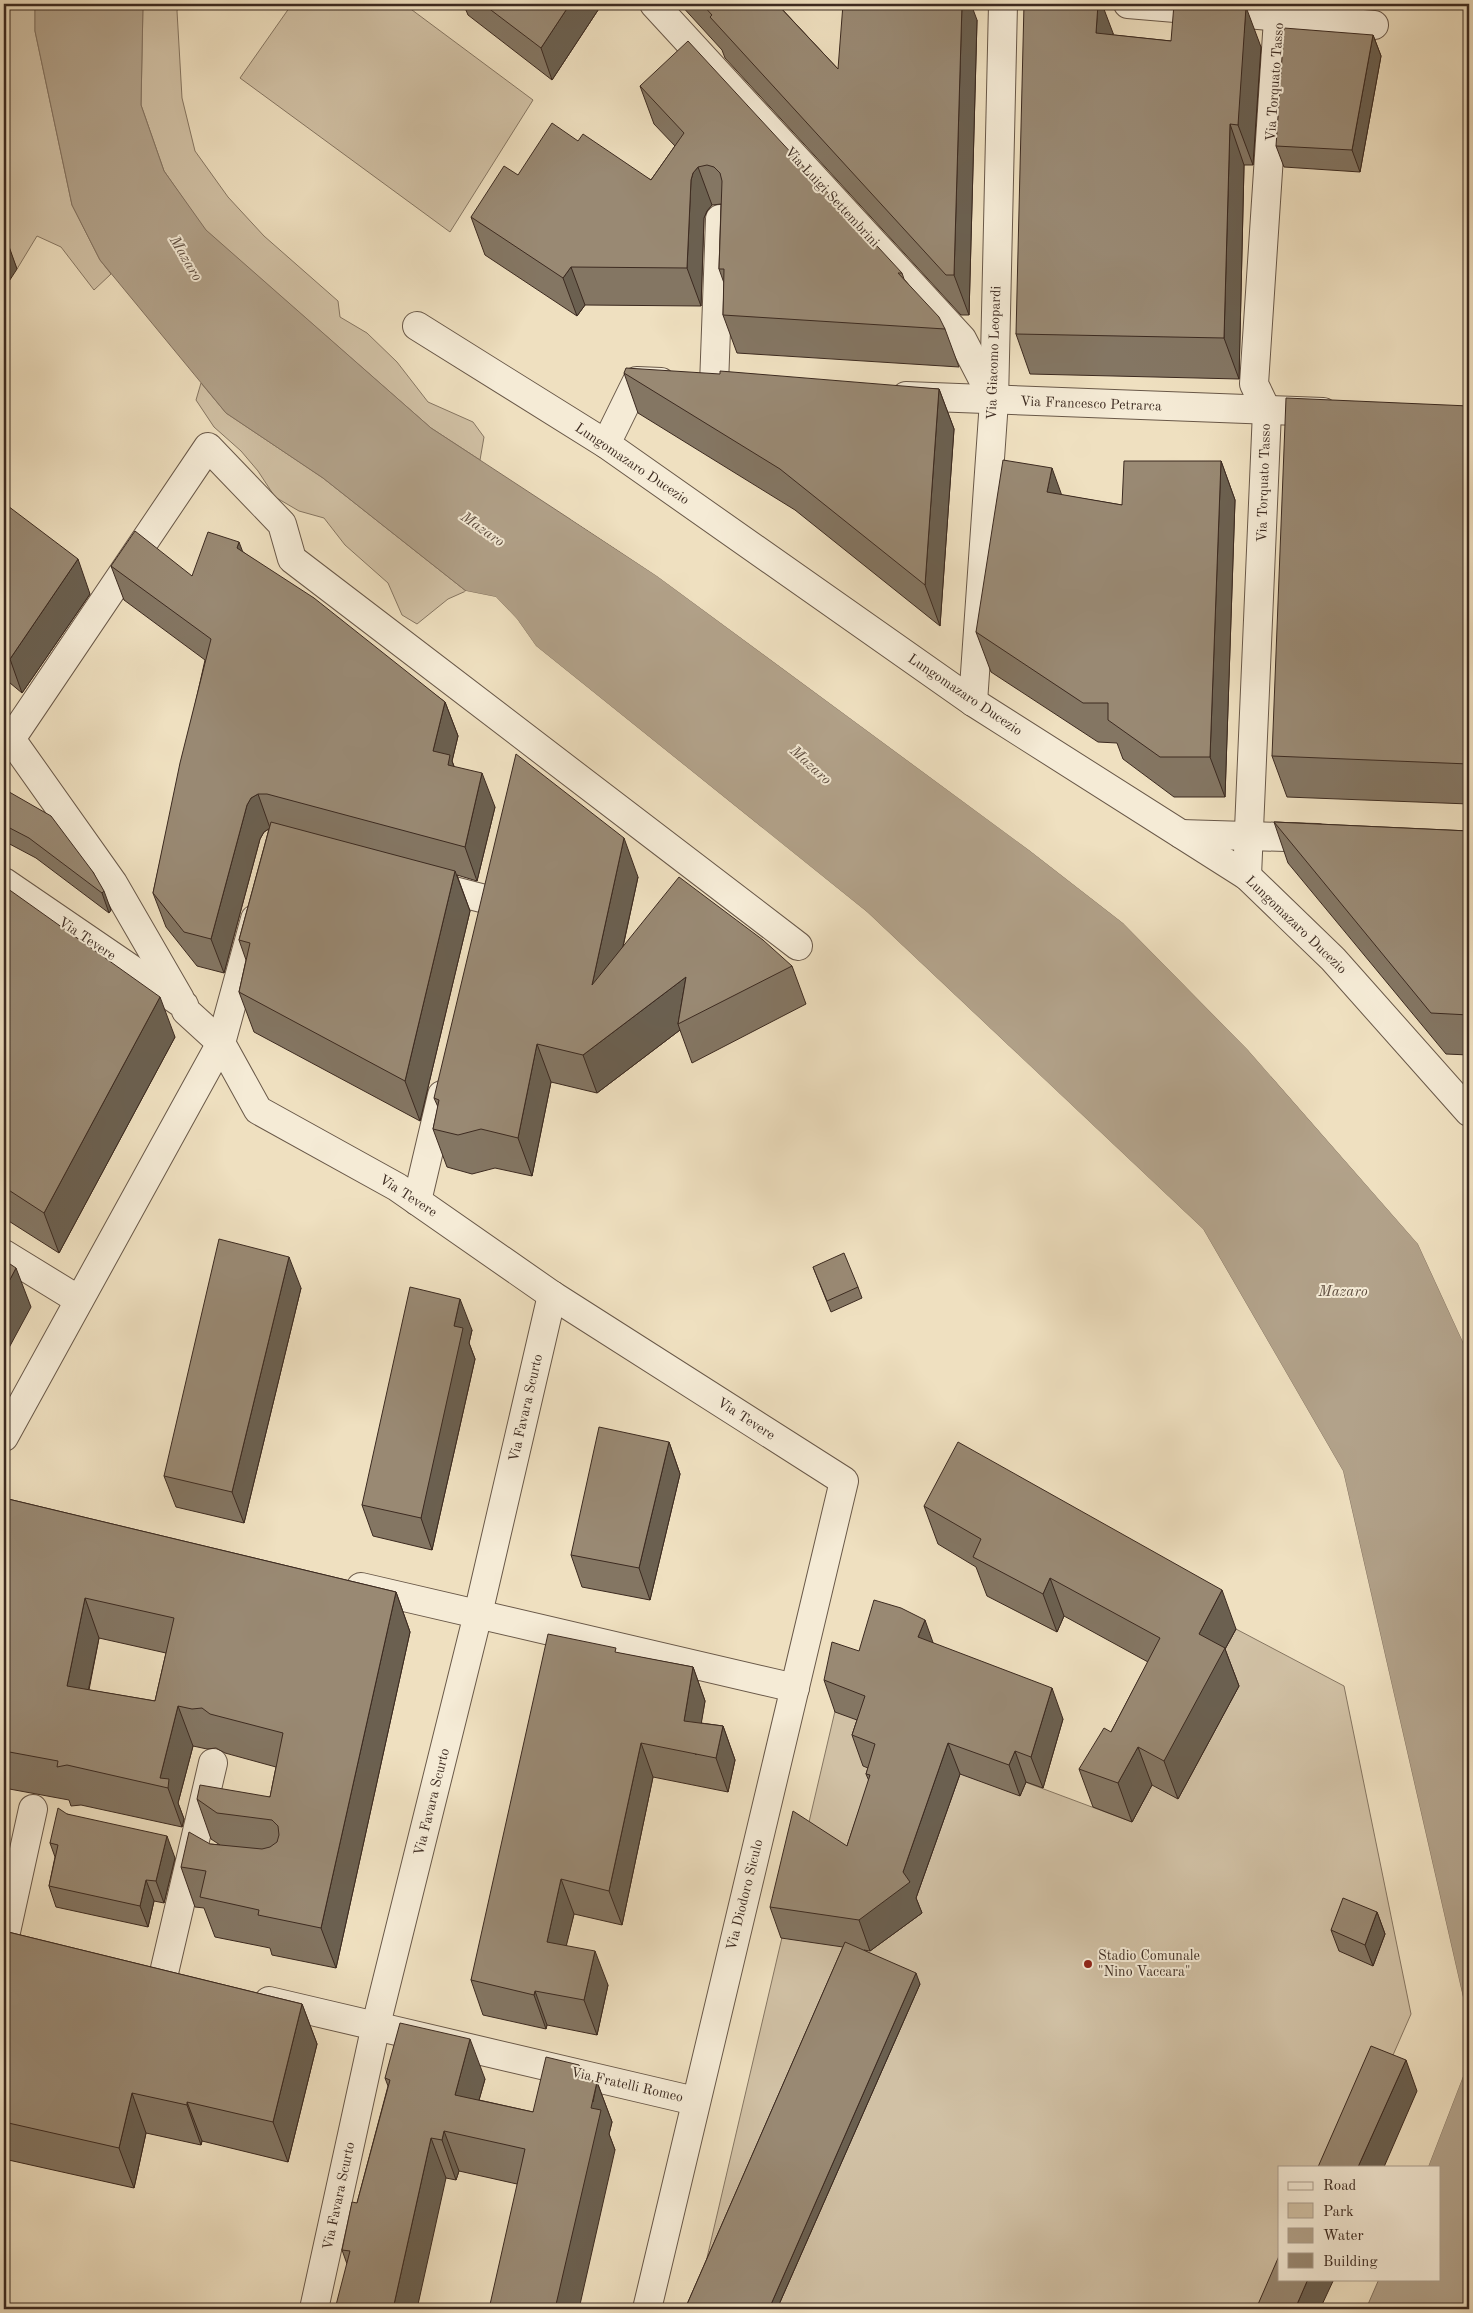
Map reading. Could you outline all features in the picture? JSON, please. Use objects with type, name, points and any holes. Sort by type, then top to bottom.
[{"type":"street","name":"Via Luigi Settembrini","points":[[654,4],[962,339],[994,401]]},
{"type":"street","name":"Via Giacomo Leopardi","points":[[973,702],[994,401],[1003,4]]},
{"type":"street","points":[[1128,4],[1279,10],[1374,25]]},
{"type":"street","name":"Via Torquato Tasso","points":[[1247,876],[1267,410],[1254,384],[1279,10]]},
{"type":"street","points":[[606,444],[637,381],[724,386],[720,219]]},
{"type":"street","name":"Lungomazaro Ducezio","points":[[417,326],[606,444],[973,702],[1247,876],[1333,959],[1469,1112]]},
{"type":"street","name":"Via Francesco Petrarca","points":[[884,395],[994,401],[1344,412]]},
{"type":"street","points":[[184,1006],[113,883],[11,739],[208,447],[282,524],[292,560],[798,946]]},
{"type":"street","points":[[520,767],[527,739]]},
{"type":"street","points":[[1181,834],[1345,838]]},
{"type":"street","points":[[482,929],[496,872]]},
{"type":"street","points":[[405,878],[489,900]]},
{"type":"street","name":"Via Tevere","points":[[4,882],[184,1006],[186,1011],[221,1043],[258,1110],[397,1187],[552,1295],[844,1481]]},
{"type":"street","points":[[4,1437],[221,1043],[262,891]]},
{"type":"street","points":[[417,1200],[447,1074]]},
{"type":"street","points":[[4,1254],[80,1300]]},
{"type":"street","name":"Via Favara Scurto","points":[[314,2309],[376,2025],[478,1614],[552,1295]]},
{"type":"street","name":"Via Diodoro Siculo","points":[[647,2309],[844,1481]]},
{"type":"street","points":[[333,1580],[795,1688]]},
{"type":"street","points":[[135,1970],[173,1979],[194,1846],[213,1763]]},
{"type":"street","points":[[32,1947],[4,1941],[33,1809]]},
{"type":"street","points":[[165,1839],[194,1846],[218,1862]]},
{"type":"street","name":"Via Fratelli Romeo","points":[[241,1994],[695,2101]]},
{"type":"green space","points":[[4,4],[35,4],[35,31],[72,205],[100,260],[111,274],[94,290],[61,247],[37,236],[17,269],[4,235]]},
{"type":"green space","points":[[143,4],[179,4],[177,11],[182,98],[195,151],[228,197],[264,236],[338,301],[340,317],[367,333],[397,362],[428,402],[473,422],[484,437],[480,460],[431,428],[205,230],[164,171],[141,105]]},
{"type":"green space","points":[[292,4],[404,4],[533,100],[450,232],[240,78]]},
{"type":"green space","points":[[201,383],[226,413],[323,478],[466,591],[448,599],[417,624],[402,615],[388,583],[345,545],[324,518],[299,511],[275,497],[258,471],[241,451],[214,427],[196,400]]},
{"type":"green space","name":"Stadio Comunale \"Nino Vaccara\"","points":[[1236,1629],[1344,1686],[1411,2014],[1344,2166],[1278,2166],[1278,2280],[1281,2280],[1281,2309],[695,2309],[835,1711],[1132,1822]]},
{"type":"water","name":"Mazaro","points":[[35,4],[143,4],[141,105],[164,171],[206,230],[431,428],[657,576],[1029,850],[1123,923],[1248,1050],[1418,1244],[1469,1355],[1469,2309],[1366,2309],[1379,2280],[1440,2280],[1440,2166],[1428,2166],[1467,2066],[1465,2006],[1343,1471],[1203,1229],[867,912],[536,646],[517,619],[496,597],[466,591],[323,478],[226,413],[100,260],[72,205],[35,31]]},
{"type":"pier","points":[[572,517],[659,574],[1030,848],[1125,921],[1250,1048],[1420,1242],[1469,1349],[1469,1355],[1418,1244],[1248,1050],[1123,923],[1029,850],[657,576],[571,519]]},
{"type":"pier","points":[[464,592],[496,597],[517,619],[536,646],[867,912],[1203,1229],[1343,1471],[1465,2006],[1467,2066],[1428,2166],[1426,2166],[1465,2066],[1462,2006],[1341,1472],[1201,1230],[865,914],[534,648],[515,621],[495,600]]},
{"type":"building","points":[[483,4],[570,4],[541,48]]},
{"type":"building","points":[[702,4],[777,4],[838,69],[843,4],[962,4],[954,275],[946,275],[710,17],[712,15]]},
{"type":"building","points":[[1024,4],[1098,4],[1096,33],[1171,41],[1174,4],[1233,4],[1233,6],[1246,7],[1238,125],[1230,124],[1224,338],[1016,334]]},
{"type":"building","points":[[1284,28],[1373,35],[1352,150],[1276,146]]},
{"type":"building","points":[[688,41],[902,273],[898,273],[939,317],[945,329],[723,315],[724,269],[719,269],[722,181],[720,173],[714,167],[707,165],[698,167],[693,173],[691,180],[687,268],[571,267],[563,278],[471,217],[504,166],[518,175],[552,123],[578,141],[583,134],[651,180],[684,133],[640,86]]},
{"type":"building","points":[[626,368],[720,374],[720,371],[939,389],[925,585],[780,469],[624,373]]},
{"type":"building","points":[[1286,398],[1469,406],[1469,764],[1272,756]]},
{"type":"building","points":[[1003,460],[1052,468],[1047,492],[1122,505],[1124,461],[1221,461],[1210,757],[1160,757],[1108,720],[1108,703],[1083,703],[976,632]]},
{"type":"building","points":[[4,503],[78,559],[10,659],[4,654]]},
{"type":"building","points":[[135,531],[192,576],[208,532],[239,542],[237,548],[314,598],[445,702],[433,751],[450,755],[448,765],[482,773],[465,847],[267,794],[258,794],[251,798],[247,805],[211,939],[184,932],[153,893],[180,763],[211,639],[111,566]]},
{"type":"building","points":[[516,754],[624,838],[592,985],[679,877],[763,940],[792,966],[678,1024],[686,977],[583,1055],[537,1044],[518,1138],[481,1129],[458,1135],[433,1129],[439,1100],[434,1098]]},
{"type":"building","points":[[4,789],[51,816],[93,872],[104,891],[102,893],[29,838],[4,825]]},
{"type":"building","points":[[271,822],[455,871],[405,1081],[239,992],[250,943],[239,940]]},
{"type":"building","points":[[1274,822],[1469,831],[1469,1015],[1431,1013]]},
{"type":"building","points":[[4,886],[160,997],[44,1213],[4,1187]]},
{"type":"building","points":[[219,1239],[289,1257],[232,1492],[164,1476]]},
{"type":"building","points":[[844,1253],[858,1287],[827,1301],[813,1267]]},
{"type":"building","points":[[4,1260],[16,1268],[4,1291]]},
{"type":"building","points":[[410,1287],[460,1299],[454,1326],[463,1328],[421,1518],[362,1505]]},
{"type":"building","points":[[599,1427],[669,1442],[639,1568],[571,1555]]},
{"type":"building","points":[[958,1442],[1222,1590],[1199,1634],[1225,1648],[1164,1761],[1138,1747],[1118,1783],[1079,1769],[1104,1728],[1111,1732],[1160,1638],[1050,1578],[1043,1594],[973,1557],[981,1539],[924,1506]]},
{"type":"building","points":[[4,1498],[396,1592],[321,1928],[258,1915],[259,1910],[200,1897],[206,1871],[181,1867],[189,1832],[210,1844],[262,1849],[270,1847],[277,1842],[279,1835],[278,1826],[272,1820],[217,1813],[197,1799],[200,1785],[270,1797],[283,1733],[210,1714],[202,1708],[192,1709],[178,1706],[160,1778],[169,1779],[168,1788],[67,1765],[57,1767],[58,1761],[4,1751]],"holes":[[[85,1598],[174,1618],[155,1701],[67,1686]]]},
{"type":"building","points":[[874,1600],[901,1608],[925,1620],[918,1637],[1052,1688],[1031,1757],[1015,1751],[1009,1765],[948,1743],[903,1872],[910,1882],[859,1920],[770,1907],[793,1811],[847,1846],[870,1775],[866,1774],[875,1744],[852,1735],[865,1696],[824,1680],[832,1642],[859,1651]]},
{"type":"building","points":[[548,1634],[616,1648],[615,1652],[693,1667],[684,1721],[723,1726],[716,1758],[641,1743],[609,1891],[561,1879],[547,1942],[595,1951],[584,2000],[535,1991],[534,1995],[471,1980]]},
{"type":"building","points":[[58,1808],[67,1814],[167,1836],[156,1881],[146,1880],[140,1906],[49,1886],[58,1845],[50,1843]]},
{"type":"building","points":[[1343,1898],[1377,1912],[1365,1945],[1331,1930]]},
{"type":"building","points":[[4,1931],[302,2004],[273,2122],[187,2102],[187,2105],[132,2093],[119,2148],[4,2122]]},
{"type":"building","points":[[845,1942],[916,1973],[769,2309],[685,2309]]},
{"type":"building","points":[[400,2023],[470,2039],[455,2095],[533,2112],[546,2057],[579,2065],[577,2077],[597,2082],[591,2108],[601,2110],[555,2309],[489,2309],[525,2149],[444,2131],[442,2140],[431,2138],[393,2309],[335,2309],[350,2251],[342,2250],[352,2202],[357,2203],[390,2080],[385,2078]]},
{"type":"building","points":[[1371,2046],[1406,2060],[1358,2166],[1318,2166]]},
{"type":"building","points":[[1278,2258],[1278,2280],[1308,2280],[1295,2309],[1256,2309]]},
{"type":"building","points":[[4,2303],[30,2309],[4,2309]]},
{"type":"place","name":"Stadio Comunale \"Nino Vaccara\"","points":[[1088,1964]]}]
